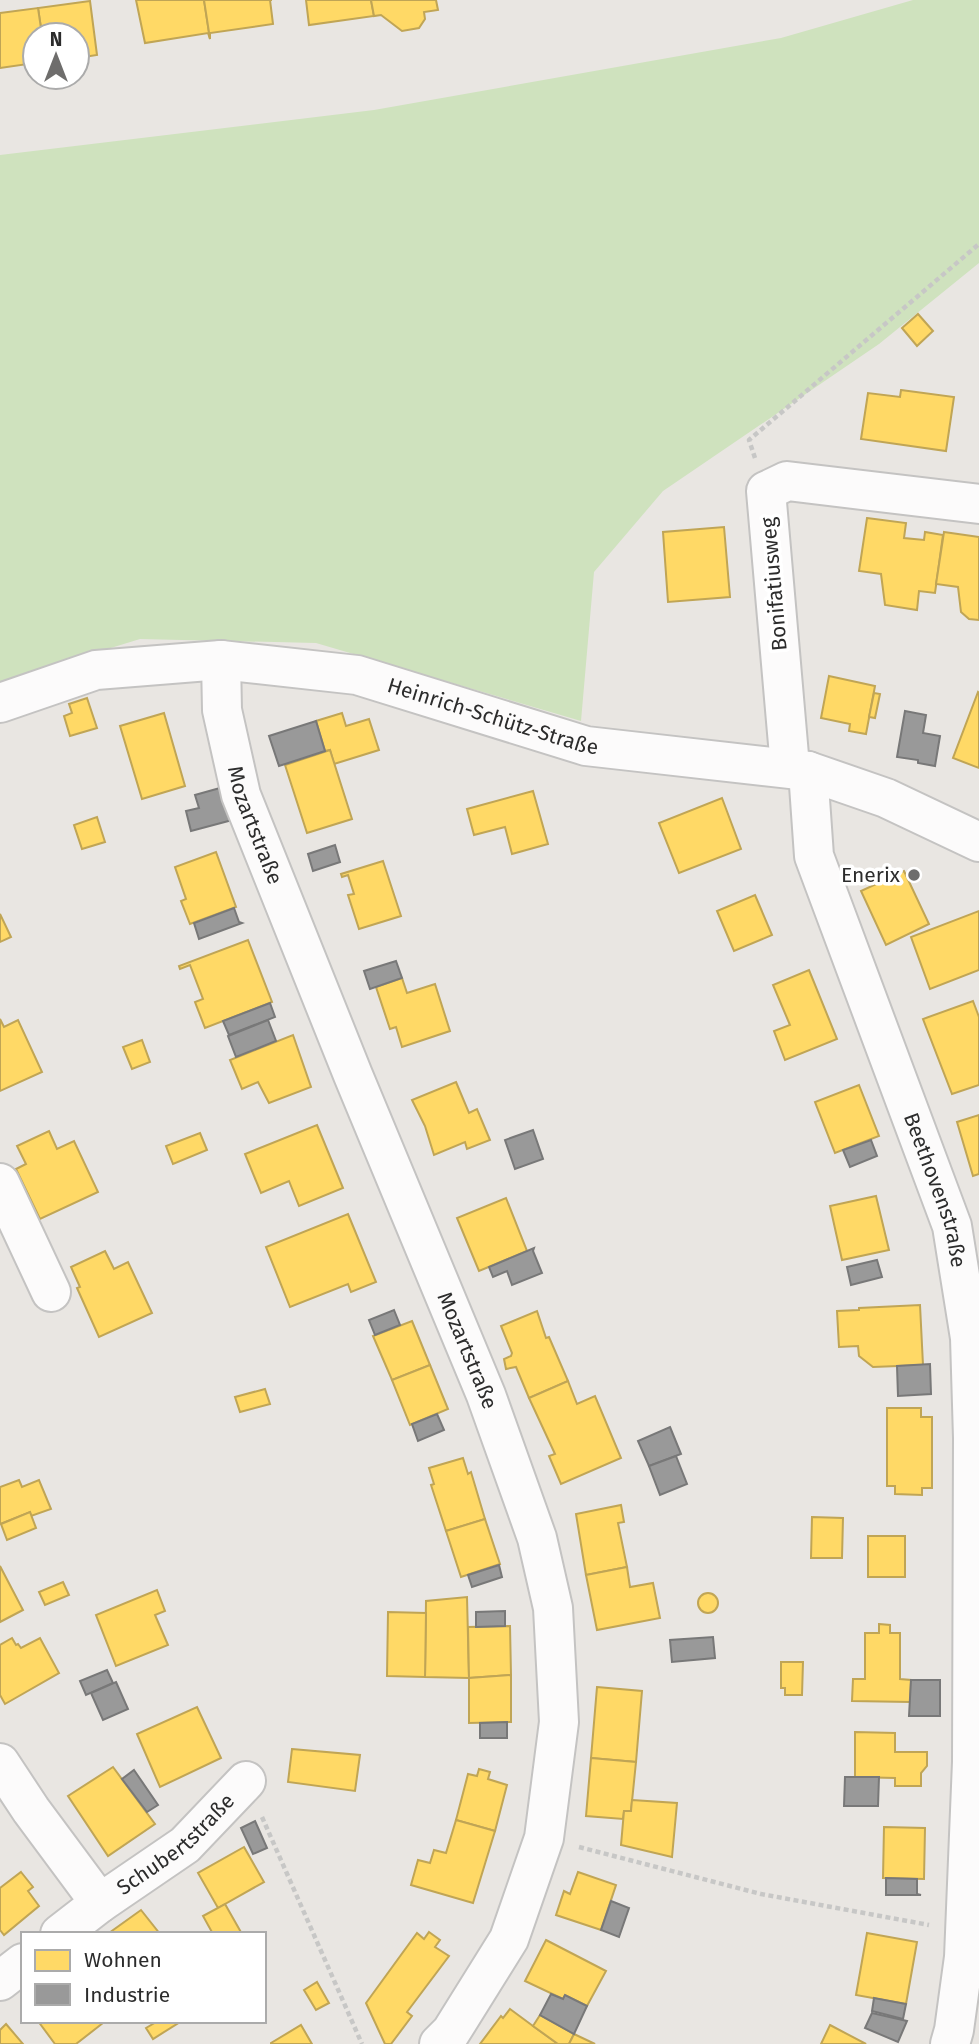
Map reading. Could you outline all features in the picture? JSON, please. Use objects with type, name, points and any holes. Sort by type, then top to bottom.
[{"type":"street","name":"Bonifatiusweg","points":[[799,769],[766,491],[787,481],[979,504]]},
{"type":"street","name":"Heinrich-Schütz-Straße","points":[[0,703],[96,670],[221,660],[357,675],[586,746],[799,769],[886,797],[979,842]]},
{"type":"street","name":"Mozartstraße","points":[[221,660],[222,710],[241,795],[353,1075],[486,1395],[537,1538],[553,1608],[559,1722],[544,1838],[509,1939],[451,2032],[439,2044]]},
{"type":"street","name":"Beethovenstraße","points":[[799,769],[814,856],[951,1226],[970,1338],[974,1438],[972,1927],[961,2036]]},
{"type":"street","points":[[0,1183],[51,1292]]},
{"type":"street","name":"Schubertstraße","points":[[0,1763],[100,1903]]},
{"type":"street","name":"Schubertstraße","points":[[63,1932],[185,1845],[246,1781]]},
{"type":"street","points":[[0,1981],[21,1965]]},
{"type":"path","points":[[753,453],[748,440],[979,244]]},
{"type":"path","points":[[246,1781],[362,2044]]},
{"type":"path","points":[[544,1838],[761,1894],[972,1927]]},
{"type":"green space","points":[[913,0],[979,0],[979,263],[879,344],[663,491],[594,572],[581,721],[316,643],[140,639],[0,682],[0,155],[374,110],[781,38]]},
{"type":"building: Wohnen","points":[[136,0],[204,0],[210,39],[208,33],[145,43]]},
{"type":"building: Wohnen","points":[[204,0],[270,0],[273,24],[210,33],[210,39]]},
{"type":"building: Wohnen","points":[[306,0],[371,0],[374,16],[309,25]]},
{"type":"building: Wohnen","points":[[371,0],[436,0],[438,10],[424,12],[425,19],[419,28],[402,31],[381,15],[374,16]]},
{"type":"building: Wohnen","points":[[90,1],[97,55],[91,56],[91,21],[40,21],[38,8]]},
{"type":"building: Wohnen","points":[[38,8],[40,21],[21,21],[21,65],[0,68],[0,13]]},
{"type":"building: Wohnen","points":[[918,314],[933,331],[917,346],[902,328]]},
{"type":"building: Wohnen","points":[[901,390],[954,397],[946,451],[861,439],[868,393],[900,397]]},
{"type":"building: Wohnen","points":[[867,518],[906,523],[904,538],[924,540],[925,532],[943,535],[935,593],[919,591],[917,610],[885,605],[881,574],[859,571]]},
{"type":"building: Wohnen","points":[[724,527],[730,597],[668,602],[663,532]]},
{"type":"building: Wohnen","points":[[944,532],[979,537],[979,620],[969,619],[961,612],[958,587],[936,584]]},
{"type":"building: Wohnen","points":[[829,676],[875,686],[866,734],[849,731],[850,724],[821,718]]},
{"type":"building: Wohnen","points":[[874,693],[880,694],[875,718],[869,717]]},
{"type":"building: Wohnen","points":[[979,693],[979,768],[953,758]]},
{"type":"building: Wohnen","points":[[87,698],[97,728],[70,736],[64,716],[72,713],[69,704]]},
{"type":"building: Wohnen","points":[[164,713],[185,786],[142,799],[120,726]]},
{"type":"building: Wohnen","points":[[342,713],[346,726],[369,719],[379,750],[334,764],[330,750],[325,751],[316,721]]},
{"type":"building: Wohnen","points":[[330,750],[352,819],[307,833],[285,765]]},
{"type":"building: Wohnen","points":[[533,791],[548,844],[512,854],[505,827],[474,835],[467,809]]},
{"type":"building: Wohnen","points":[[722,798],[741,849],[679,873],[659,823]]},
{"type":"building: Wohnen","points":[[97,817],[105,842],[82,849],[74,825]]},
{"type":"building: Wohnen","points":[[216,852],[236,907],[190,924],[181,901],[186,899],[175,867]]},
{"type":"building: Wohnen","points":[[383,861],[401,916],[359,929],[348,895],[354,894],[348,875],[342,877],[341,874]]},
{"type":"building: Wohnen","points":[[904,871],[929,924],[886,945],[861,891]]},
{"type":"building: Wohnen","points":[[755,895],[772,935],[734,951],[717,911]]},
{"type":"building: Wohnen","points":[[979,911],[979,970],[930,989],[911,937]]},
{"type":"building: Wohnen","points":[[0,914],[11,937],[0,942]]},
{"type":"building: Wohnen","points":[[248,940],[272,1002],[205,1028],[195,1002],[203,999],[190,965],[180,969],[179,966]]},
{"type":"building: Wohnen","points":[[809,970],[837,1039],[785,1060],[774,1031],[790,1025],[773,985]]},
{"type":"building: Wohnen","points":[[402,978],[407,993],[435,984],[450,1031],[402,1047],[396,1027],[390,1029],[376,987]]},
{"type":"building: Wohnen","points":[[973,1001],[979,1017],[979,1085],[952,1094],[923,1019]]},
{"type":"building: Wohnen","points":[[0,1019],[4,1027],[18,1020],[42,1072],[0,1091]]},
{"type":"building: Wohnen","points":[[293,1035],[311,1087],[269,1103],[258,1082],[242,1089],[230,1060]]},
{"type":"building: Wohnen","points":[[142,1040],[150,1062],[132,1069],[123,1047]]},
{"type":"building: Wohnen","points":[[456,1082],[469,1113],[477,1109],[490,1140],[467,1149],[465,1142],[434,1155],[425,1126],[412,1100]]},
{"type":"building: Wohnen","points":[[859,1085],[879,1136],[835,1153],[815,1102]]},
{"type":"building: Wohnen","points":[[979,1115],[979,1174],[973,1176],[957,1122]]},
{"type":"building: Wohnen","points":[[317,1125],[343,1188],[299,1206],[289,1181],[261,1193],[245,1154]]},
{"type":"building: Wohnen","points":[[49,1131],[57,1149],[74,1141],[98,1192],[40,1219],[16,1169],[26,1164],[17,1146]]},
{"type":"building: Wohnen","points":[[200,1133],[207,1150],[173,1164],[166,1146]]},
{"type":"building: Wohnen","points":[[876,1196],[889,1250],[842,1260],[830,1206]]},
{"type":"building: Wohnen","points":[[506,1198],[527,1251],[479,1271],[457,1218]]},
{"type":"building: Wohnen","points":[[348,1214],[376,1282],[351,1292],[348,1284],[290,1307],[266,1247]]},
{"type":"building: Wohnen","points":[[105,1251],[114,1269],[128,1262],[152,1313],[99,1337],[77,1288],[80,1287],[71,1267]]},
{"type":"building: Wohnen","points":[[920,1305],[923,1365],[873,1367],[859,1356],[858,1346],[839,1347],[837,1311]]},
{"type":"building: Wohnen","points":[[537,1311],[546,1338],[549,1337],[568,1381],[529,1398],[516,1367],[506,1369],[504,1359],[512,1353],[501,1326]]},
{"type":"building: Wohnen","points":[[412,1321],[430,1365],[392,1380],[373,1336]]},
{"type":"building: Wohnen","points":[[430,1365],[448,1409],[410,1425],[392,1380]]},
{"type":"building: Wohnen","points":[[568,1381],[577,1404],[595,1396],[621,1458],[561,1484],[549,1456],[555,1454],[529,1398]]},
{"type":"building: Wohnen","points":[[265,1389],[270,1404],[240,1412],[235,1397]]},
{"type":"building: Wohnen","points":[[887,1408],[921,1408],[921,1417],[932,1417],[932,1488],[922,1488],[922,1495],[895,1494],[895,1486],[887,1486]]},
{"type":"building: Wohnen","points":[[463,1458],[468,1474],[471,1472],[485,1519],[446,1531],[431,1485],[434,1484],[429,1468]]},
{"type":"building: Wohnen","points":[[19,1480],[22,1487],[39,1480],[51,1509],[31,1516],[30,1512],[0,1524],[0,1487]]},
{"type":"building: Wohnen","points":[[621,1505],[624,1522],[618,1523],[627,1567],[586,1575],[576,1514]]},
{"type":"building: Wohnen","points":[[30,1512],[36,1528],[7,1540],[1,1524]]},
{"type":"building: Wohnen","points":[[812,1517],[843,1518],[842,1558],[811,1558]]},
{"type":"building: Wohnen","points":[[485,1519],[500,1564],[461,1577],[446,1531]]},
{"type":"building: Wohnen","points":[[868,1536],[905,1536],[905,1577],[868,1577]]},
{"type":"building: Wohnen","points":[[0,1566],[23,1610],[0,1622]]},
{"type":"building: Wohnen","points":[[627,1567],[630,1587],[653,1583],[660,1618],[597,1630],[586,1575]]},
{"type":"building: Wohnen","points":[[63,1582],[69,1595],[45,1605],[39,1592]]},
{"type":"building: Wohnen","points":[[157,1590],[165,1611],[155,1615],[168,1645],[116,1666],[96,1615]]},
{"type":"building: Wohnen","points":[[704,1593],[712,1593],[718,1603],[712,1613],[704,1613],[698,1607],[698,1599]]},
{"type":"building: Wohnen","points":[[467,1597],[469,1678],[425,1677],[426,1601]]},
{"type":"building: Wohnen","points":[[388,1612],[426,1613],[425,1677],[387,1676]]},
{"type":"building: Wohnen","points":[[879,1624],[890,1625],[890,1633],[900,1633],[900,1679],[911,1680],[910,1702],[852,1701],[853,1679],[865,1679],[865,1633],[879,1633]]},
{"type":"building: Wohnen","points":[[510,1626],[511,1675],[469,1678],[468,1627]]},
{"type":"building: Wohnen","points":[[12,1638],[21,1648],[40,1638],[59,1673],[5,1704],[0,1695],[0,1645]]},
{"type":"building: Wohnen","points":[[781,1662],[803,1662],[802,1695],[785,1695],[785,1688],[781,1688]]},
{"type":"building: Wohnen","points":[[511,1675],[511,1722],[469,1723],[469,1678]]},
{"type":"building: Wohnen","points":[[597,1687],[642,1691],[636,1762],[591,1758]]},
{"type":"building: Wohnen","points":[[197,1707],[221,1758],[160,1787],[137,1734]]},
{"type":"building: Wohnen","points":[[855,1732],[895,1733],[895,1752],[927,1752],[927,1766],[921,1773],[921,1786],[895,1786],[895,1778],[855,1777]]},
{"type":"building: Wohnen","points":[[292,1749],[360,1755],[355,1791],[288,1782]]},
{"type":"building: Wohnen","points":[[591,1758],[636,1762],[631,1811],[624,1811],[623,1819],[586,1816]]},
{"type":"building: Wohnen","points":[[113,1767],[155,1824],[108,1856],[68,1796]]},
{"type":"building: Wohnen","points":[[479,1769],[490,1772],[488,1779],[507,1785],[495,1831],[456,1820],[468,1774],[477,1776]]},
{"type":"building: Wohnen","points":[[632,1800],[677,1803],[672,1857],[621,1845],[624,1811],[631,1811]]},
{"type":"building: Wohnen","points":[[456,1820],[495,1831],[473,1903],[411,1885],[418,1860],[430,1863],[434,1850],[446,1853]]},
{"type":"building: Wohnen","points":[[884,1827],[925,1828],[924,1879],[883,1878]]},
{"type":"building: Wohnen","points":[[244,1847],[264,1882],[218,1908],[198,1873]]},
{"type":"building: Wohnen","points":[[21,1872],[33,1887],[28,1891],[39,1906],[4,1935],[0,1930],[0,1888]]},
{"type":"building: Wohnen","points":[[578,1872],[616,1885],[601,1930],[556,1915],[564,1891],[570,1894]]},
{"type":"building: Wohnen","points":[[225,1904],[241,1932],[212,1932],[203,1916]]},
{"type":"building: Wohnen","points":[[141,1910],[158,1932],[110,1932]]},
{"type":"building: Wohnen","points":[[429,1932],[440,1940],[435,1947],[449,1956],[407,2012],[412,2016],[391,2044],[385,2044],[366,2003],[417,1933],[424,1939]]},
{"type":"building: Wohnen","points":[[867,1933],[917,1942],[906,2004],[856,1995]]},
{"type":"building: Wohnen","points":[[546,1940],[606,1971],[587,2006],[565,1995],[563,1999],[525,1981]]},
{"type":"building: Wohnen","points":[[317,1982],[329,2003],[316,2010],[304,1990]]},
{"type":"building: Wohnen","points":[[510,2009],[558,2044],[480,2044],[501,2016],[503,2018]]},
{"type":"building: Wohnen","points":[[540,2015],[574,2034],[569,2044],[558,2044],[533,2026]]},
{"type":"building: Wohnen","points":[[39,2023],[103,2023],[76,2044],[55,2044]]},
{"type":"building: Wohnen","points":[[155,2023],[178,2023],[153,2039],[146,2028]]},
{"type":"building: Wohnen","points":[[6,2024],[23,2044],[0,2044],[0,2030]]},
{"type":"building: Wohnen","points":[[301,2025],[312,2044],[271,2044],[271,2043]]},
{"type":"building: Wohnen","points":[[830,2025],[866,2044],[821,2044]]},
{"type":"building: Wohnen","points":[[574,2034],[595,2044],[569,2044]]},
{"type":"building: Industrie","points":[[905,711],[926,715],[923,733],[940,736],[935,766],[897,757]]},
{"type":"building: Industrie","points":[[316,721],[325,751],[279,766],[269,736]]},
{"type":"building: Industrie","points":[[227,786],[236,819],[191,831],[186,811],[199,808],[195,795]]},
{"type":"building: Industrie","points":[[335,845],[340,862],[313,871],[308,854]]},
{"type":"building: Industrie","points":[[234,908],[239,922],[242,923],[199,939],[194,923]]},
{"type":"building: Industrie","points":[[396,961],[402,978],[370,989],[364,971]]},
{"type":"building: Industrie","points":[[270,1003],[275,1017],[229,1035],[223,1021]]},
{"type":"building: Industrie","points":[[268,1020],[276,1041],[236,1057],[228,1036]]},
{"type":"building: Industrie","points":[[533,1130],[543,1159],[515,1169],[505,1140]]},
{"type":"building: Industrie","points":[[871,1140],[877,1156],[850,1167],[843,1150]]},
{"type":"building: Industrie","points":[[534,1248],[542,1273],[512,1285],[507,1271],[493,1277],[489,1267]]},
{"type":"building: Industrie","points":[[877,1260],[882,1277],[851,1285],[847,1267]]},
{"type":"building: Industrie","points":[[394,1310],[400,1325],[375,1335],[369,1320]]},
{"type":"building: Industrie","points":[[930,1364],[931,1394],[898,1396],[897,1366]]},
{"type":"building: Industrie","points":[[437,1414],[444,1430],[418,1441],[412,1424]]},
{"type":"building: Industrie","points":[[670,1427],[681,1454],[649,1466],[638,1441]]},
{"type":"building: Industrie","points":[[676,1456],[687,1484],[660,1495],[649,1466]]},
{"type":"building: Industrie","points":[[499,1565],[502,1577],[472,1587],[468,1575]]},
{"type":"building: Industrie","points":[[505,1611],[505,1626],[476,1627],[476,1612]]},
{"type":"building: Industrie","points":[[713,1637],[715,1658],[672,1662],[670,1640]]},
{"type":"building: Industrie","points":[[107,1670],[113,1683],[86,1695],[80,1681]]},
{"type":"building: Industrie","points":[[911,1680],[940,1680],[940,1716],[909,1716]]},
{"type":"building: Industrie","points":[[116,1682],[128,1709],[103,1720],[91,1693]]},
{"type":"building: Industrie","points":[[507,1722],[507,1738],[480,1738],[480,1723]]},
{"type":"building: Industrie","points":[[134,1770],[158,1805],[147,1812],[122,1779]]},
{"type":"building: Industrie","points":[[845,1777],[879,1777],[878,1806],[844,1806]]},
{"type":"building: Industrie","points":[[255,1821],[267,1848],[253,1854],[241,1828]]},
{"type":"building: Industrie","points":[[886,1878],[917,1879],[917,1894],[921,1895],[886,1895]]},
{"type":"building: Industrie","points":[[611,1901],[629,1908],[619,1937],[601,1930]]},
{"type":"building: Industrie","points":[[551,1994],[563,1999],[565,1995],[587,2006],[574,2034],[540,2015]]},
{"type":"building: Industrie","points":[[874,1998],[906,2004],[903,2019],[872,2011]]},
{"type":"building: Industrie","points":[[872,2013],[907,2021],[898,2042],[865,2028]]},
{"type":"place","name":"Enerix","points":[[914,875]]}]
